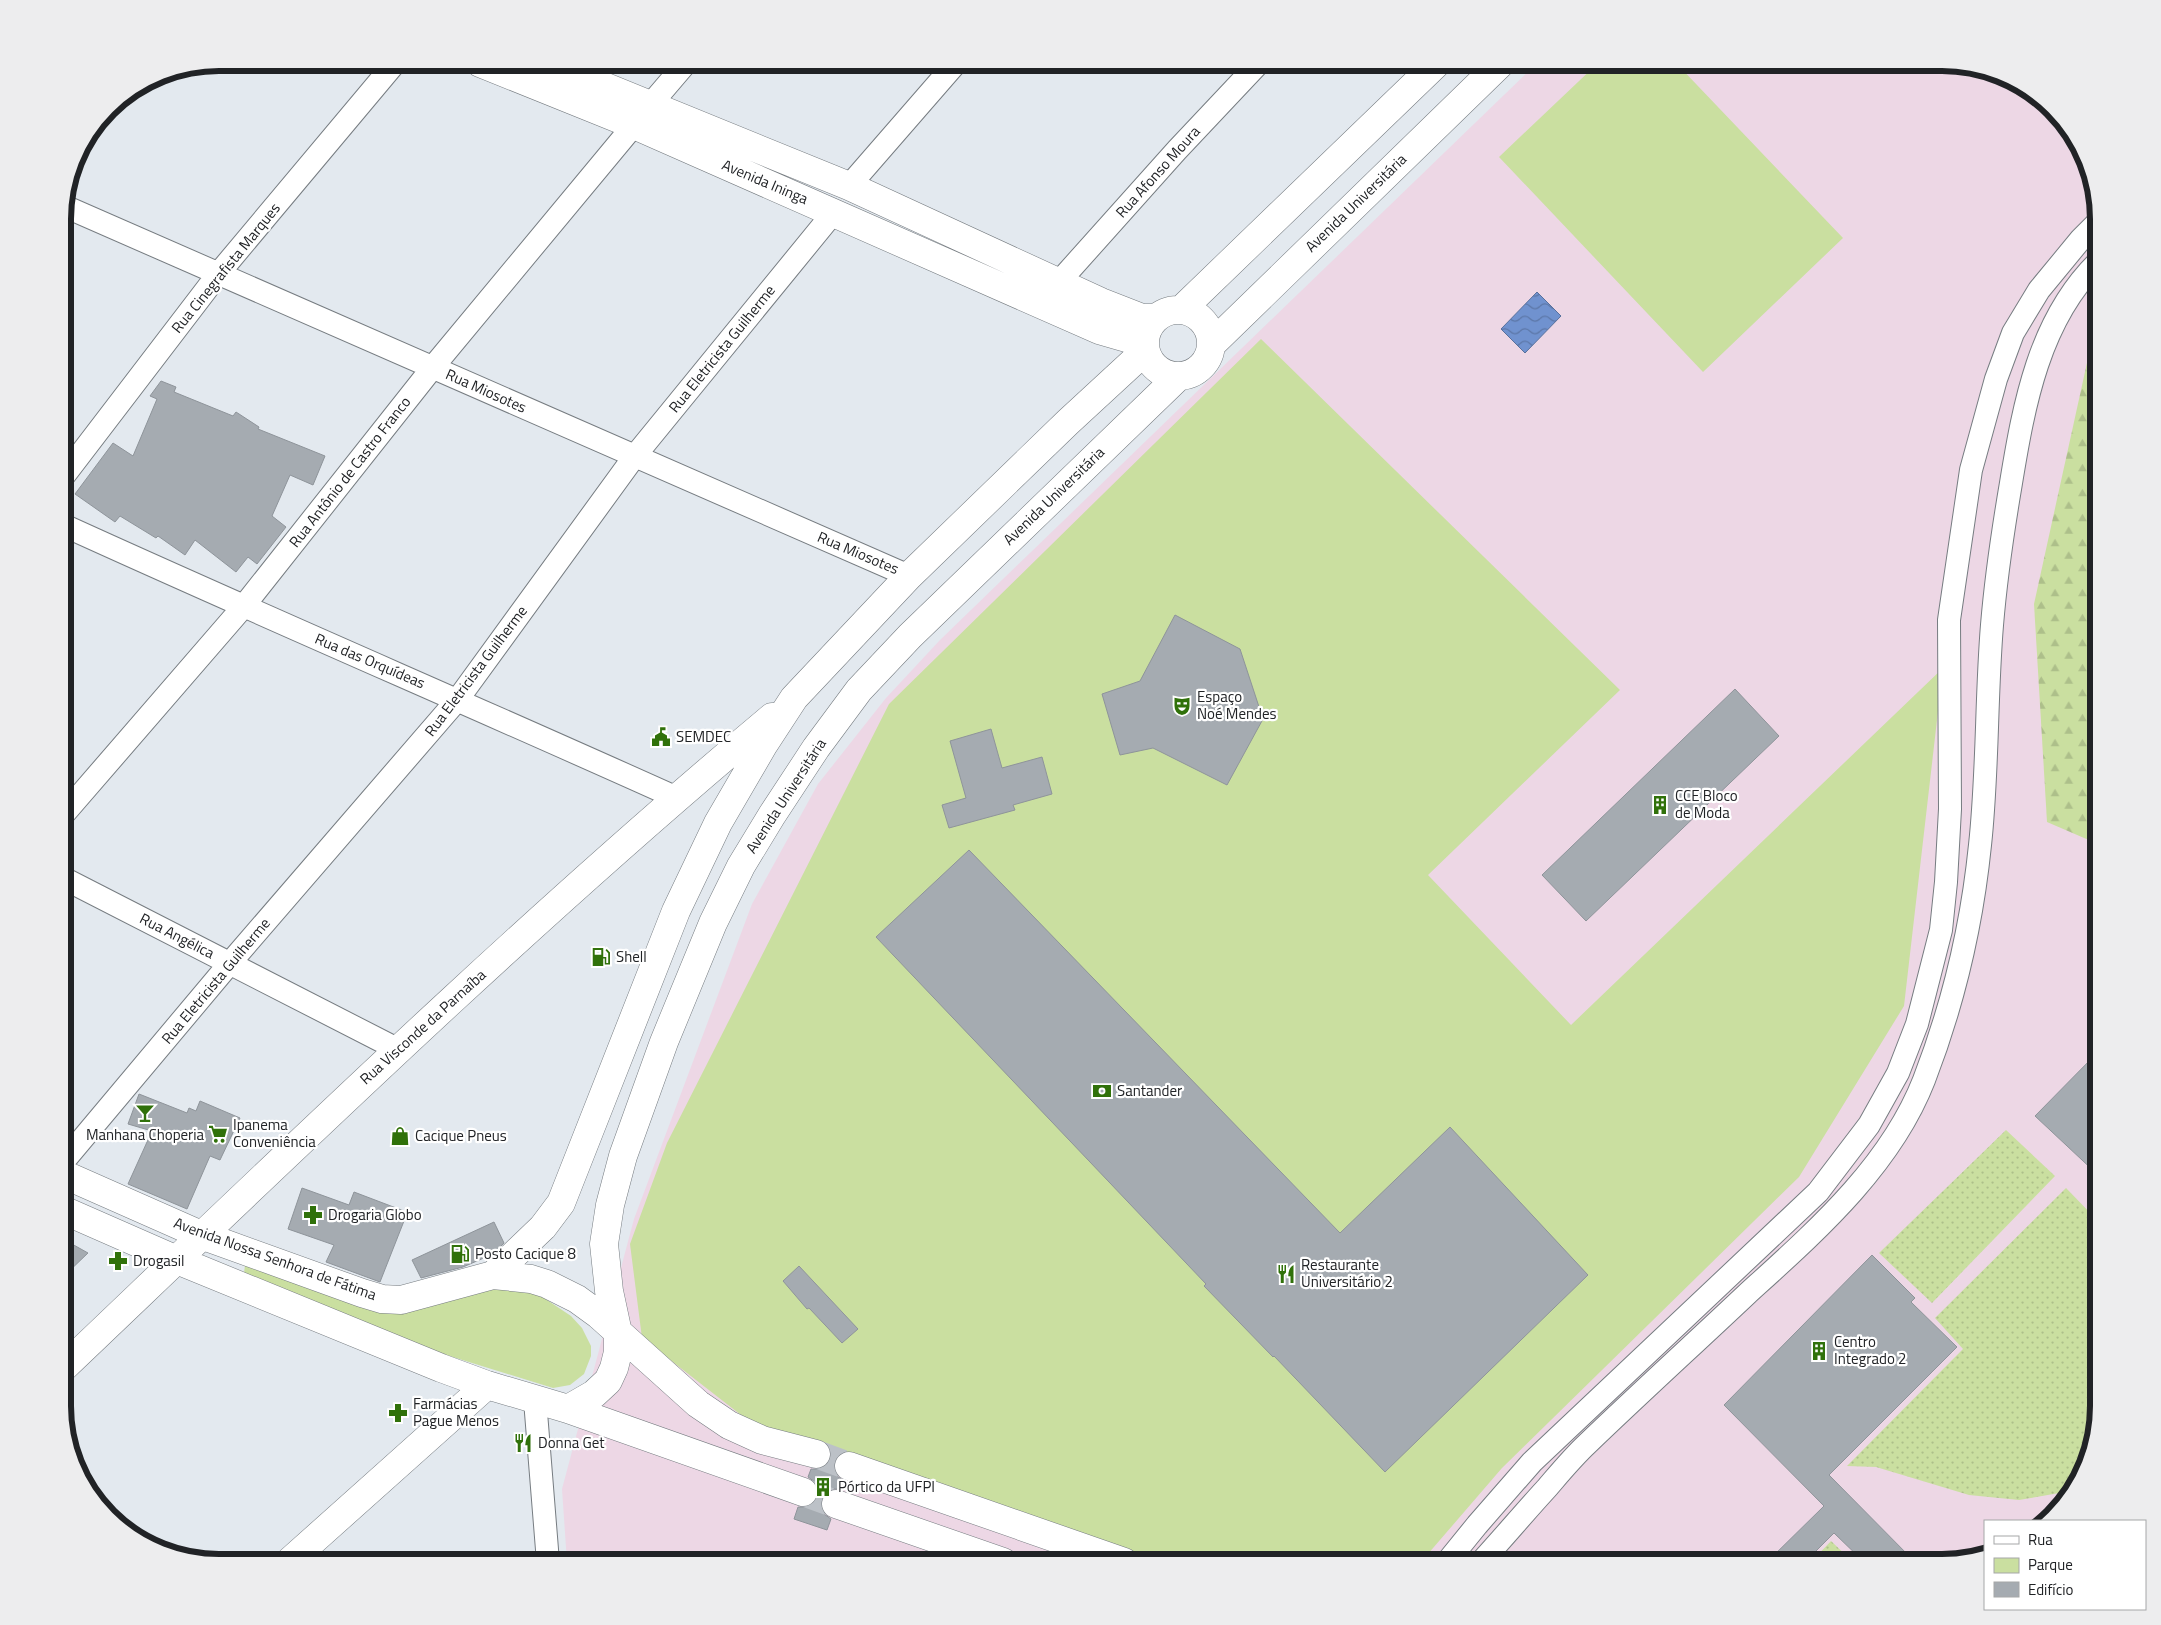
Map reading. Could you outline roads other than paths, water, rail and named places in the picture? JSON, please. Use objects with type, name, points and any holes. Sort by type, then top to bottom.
[{"type":"main road","points":[[1053,294],[1142,318],[1168,314],[1190,312],[1206,325],[1211,345],[1204,364],[1197,371],[1178,377],[1167,375],[1157,370],[1149,362],[1145,347],[1146,334],[1168,314],[1427,71]]},
{"type":"main road","name":"Avenida Universitária","points":[[1211,345],[1492,71]]},
{"type":"main road","name":"Avenida Ininga","points":[[504,72],[634,125],[834,212],[1053,294]]},
{"type":"main road","name":"Avenida Ininga","points":[[571,72],[849,186],[1053,294]]},
{"type":"main road","points":[[634,125],[651,104]]},
{"type":"main road","points":[[834,212],[849,186]]},
{"type":"main road","points":[[1053,294],[1100,330],[1145,347]]},
{"type":"main road","points":[[492,1275],[542,1227],[561,1203],[676,911],[718,823],[764,744],[794,698],[909,576],[1145,347]]},
{"type":"main road","name":"Avenida Universitária","points":[[568,1409],[594,1394],[608,1381],[614,1368],[618,1352],[618,1333],[609,1291],[604,1244],[610,1205],[623,1156],[664,1042],[713,923],[741,866],[816,748],[859,690],[910,636],[1178,377]]},
{"type":"main road","points":[[827,663],[859,690]]},
{"type":"main road","name":"Rua Visconde da Parnaíba","points":[[72,1359],[397,1049],[677,798],[794,698]]},
{"type":"main road","points":[[630,1027],[664,1042]]},
{"type":"main road","name":"Avenida Nossa Senhora de Fátima","points":[[72,1178],[201,1235],[382,1299],[401,1300],[492,1275]]},
{"type":"main road","points":[[72,1214],[177,1260],[441,1368],[487,1385],[568,1409],[803,1492]]},
{"type":"main road","points":[[492,1275],[531,1279],[547,1284],[577,1299],[599,1315],[698,1404],[729,1425],[762,1440],[816,1454]]},
{"type":"main road","points":[[298,1554],[487,1385]]},
{"type":"main road","points":[[849,1466],[1101,1554]]},
{"type":"main road","points":[[906,1529],[921,1492]]},
{"type":"main road","points":[[836,1504],[979,1554]]},
{"type":"street","name":"Rua Afonso Moura","points":[[1053,294],[1177,150],[1251,71]]},
{"type":"street","name":"Rua Cinegrafista Marques","points":[[72,465],[219,274],[387,72]]},
{"type":"street","points":[[651,104],[678,72]]},
{"type":"street","points":[[849,186],[948,72]]},
{"type":"street","name":"Rua Antônio de Castro Franco","points":[[72,805],[243,607],[433,368],[634,125]]},
{"type":"street","name":"Rua Miosotes","points":[[72,210],[909,576]]},
{"type":"street","name":"Rua Eletricista Guilherme","points":[[72,1151],[230,963],[458,699],[634,456],[834,212]]},
{"type":"street","points":[[1453,1554],[1532,1462],[1818,1192],[1869,1125],[1898,1073],[1917,1024],[1941,930],[1950,809],[1948,620],[1971,470],[1996,379],[2013,333],[2039,290],[2090,230]]},
{"type":"street","points":[[1488,1554],[1582,1448],[1835,1211],[1876,1162],[1903,1121],[1923,1082],[1949,1002],[1967,933],[1979,856],[1992,627],[2001,543],[2020,429],[2032,379],[2047,337],[2063,306],[2090,270]]},
{"type":"street","name":"Rua das Orquídeas","points":[[72,529],[243,607],[458,699],[677,798]]},
{"type":"street","name":"Rua Angélica","points":[[72,883],[397,1049]]},
{"type":"street","points":[[535,1400],[547,1554]]},
{"type":"water","points":[[1537,292],[1561,316],[1525,353],[1501,329]]},
{"type":"tunnel","points":[[816,1454],[849,1466]]},
{"type":"tunnel","points":[[803,1492],[836,1504]]},
{"type":"place","name":"Espaço Noé Mendes","points":[[1182,706]]},
{"type":"place","name":"SEMDEC","points":[[661,737]]},
{"type":"place","name":"CCE Bloco de Moda","points":[[1660,805]]},
{"type":"place","name":"Shell","points":[[601,957]]},
{"type":"place","name":"Santander","points":[[1102,1091]]},
{"type":"place","name":"Manhana Choperia","points":[[145,1113]]},
{"type":"place","name":"Ipanema Conveniência","points":[[218,1134]]},
{"type":"place","name":"Cacique Pneus","points":[[400,1136]]},
{"type":"place","name":"Drogaria Globo","points":[[313,1215]]},
{"type":"place","name":"Posto Cacique 8","points":[[460,1254]]},
{"type":"place","name":"Drogasil","points":[[118,1261]]},
{"type":"place","name":"Restaurante Universitário 2","points":[[1286,1274]]},
{"type":"place","name":"Centro Integrado 2","points":[[1819,1351]]},
{"type":"place","name":"Farmácias Pague Menos","points":[[398,1413]]},
{"type":"place","name":"Donna Get","points":[[523,1443]]},
{"type":"place","name":"Pórtico da UFPI","points":[[823,1487]]}]
